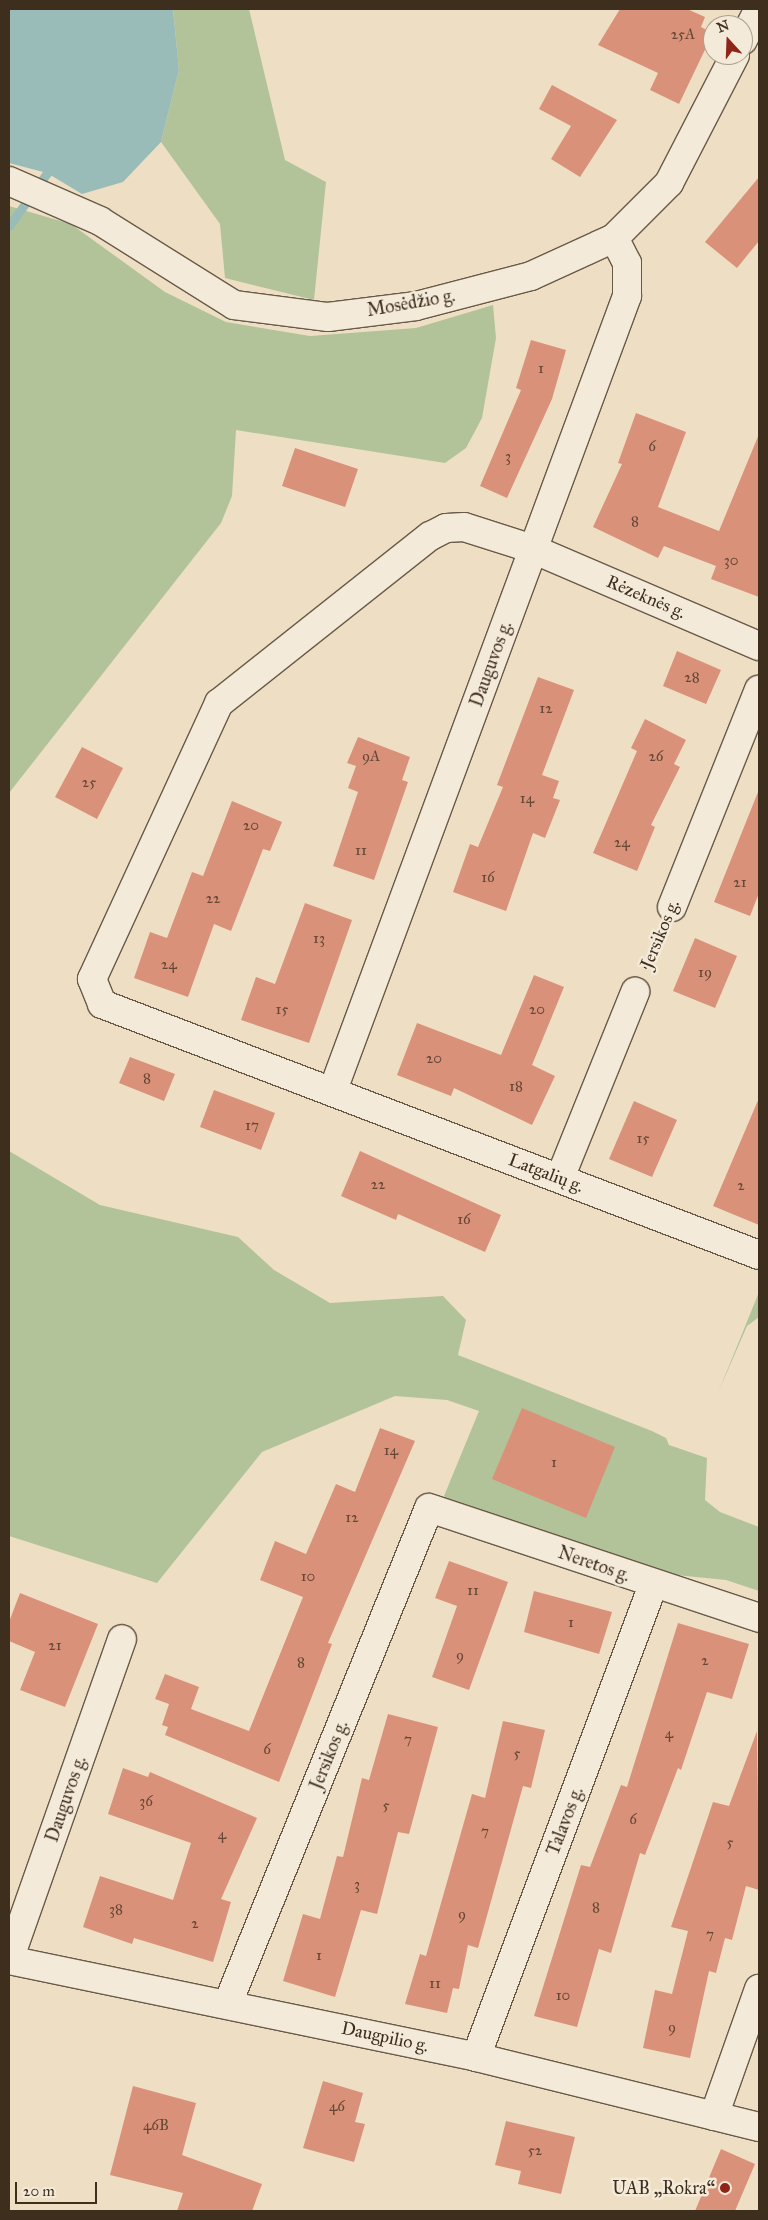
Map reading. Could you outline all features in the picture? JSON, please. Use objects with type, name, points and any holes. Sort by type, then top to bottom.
[{"type":"street","points":[[753,21],[759,9]]},
{"type":"street","name":"Mosėdžio g.","points":[[9,181],[100,221],[234,305],[328,317],[416,306],[531,276],[614,238],[669,183],[730,65]]},
{"type":"street","name":"Dauguvos g.","points":[[333,1090],[627,296],[627,263],[614,238]]},
{"type":"street","name":"Rėzeknės g.","points":[[333,1090],[102,1004],[92,979],[219,703],[430,536],[446,528],[464,527],[533,549],[759,646]]},
{"type":"street","name":"Jersikos g.","points":[[672,907],[759,690]]},
{"type":"street","points":[[560,1178],[635,992]]},
{"type":"street","name":"Latgalių g.","points":[[333,1090],[759,1255]]},
{"type":"street","name":"Jersikos g.","points":[[228,2003],[429,1508]]},
{"type":"street","name":"Neretos g.","points":[[429,1508],[653,1585],[759,1618]]},
{"type":"street","name":"Talavos g.","points":[[476,2057],[653,1585]]},
{"type":"street","name":"Dauguvos g.","points":[[9,1960],[122,1639]]},
{"type":"street","name":"Daugpilio g.","points":[[9,1960],[228,2003],[476,2057],[759,2126]]},
{"type":"street","points":[[714,2116],[759,1989]]},
{"type":"path","name":"Jersikos g.","points":[[635,992],[672,907]]},
{"type":"green space","points":[[173,9],[249,9],[285,160],[326,182],[314,300],[225,278],[220,224],[161,142],[179,70]]},
{"type":"green space","points":[[9,206],[71,224],[165,292],[226,322],[310,336],[416,328],[493,305],[496,338],[482,418],[466,448],[445,463],[236,430],[232,496],[221,523],[9,793]]},
{"type":"green space","points":[[9,1151],[100,1205],[238,1237],[274,1270],[330,1303],[443,1296],[466,1320],[458,1355],[652,1431],[666,1438],[669,1445],[707,1458],[705,1500],[720,1512],[759,1527],[759,1591],[726,1580],[676,1575],[449,1504],[444,1496],[479,1411],[447,1400],[395,1396],[262,1452],[157,1583],[9,1536]]},
{"type":"green space","points":[[759,1292],[759,1317],[747,1326],[718,1393]]},
{"type":"water","points":[[9,9],[173,9],[179,70],[161,142],[123,182],[82,194],[47,173],[9,163]]},
{"type":"building","points":[[620,9],[687,9],[703,16],[701,27],[703,28],[703,54],[679,104],[650,90],[658,73],[598,45]]},
{"type":"building","points":[[552,85],[617,120],[580,177],[551,159],[571,126],[539,109]]},
{"type":"building","points":[[759,177],[759,241],[737,268],[705,242]]},
{"type":"building","points":[[531,340],[566,350],[552,399],[507,498],[480,486],[521,390],[516,388]]},
{"type":"building","points":[[636,413],[686,432],[658,507],[719,531],[759,434],[759,597],[711,579],[716,566],[664,546],[658,558],[593,527],[622,464],[618,463]]},
{"type":"building","points":[[295,448],[358,469],[345,507],[282,486]]},
{"type":"building","points":[[677,651],[721,670],[706,704],[663,686]]},
{"type":"building","points":[[538,677],[574,690],[542,775],[559,781],[553,798],[560,800],[545,838],[533,833],[506,911],[453,892],[470,844],[478,847],[503,787],[497,785]]},
{"type":"building","points":[[645,719],[686,740],[674,764],[680,767],[651,825],[655,827],[637,871],[593,853],[637,751],[631,748]]},
{"type":"building","points":[[358,737],[410,757],[402,780],[408,782],[374,880],[333,866],[358,792],[348,788],[356,766],[347,763]]},
{"type":"building","points":[[82,747],[123,768],[97,819],[55,797]]},
{"type":"building","points":[[758,792],[759,893],[750,916],[714,902]]},
{"type":"building","points":[[232,801],[282,822],[270,851],[263,849],[231,931],[214,924],[188,997],[134,978],[150,932],[167,938],[192,872],[203,876]]},
{"type":"building","points":[[305,903],[352,920],[309,1043],[241,1020],[256,977],[275,984]]},
{"type":"building","points":[[695,938],[737,956],[715,1008],[673,991]]},
{"type":"building","points":[[534,975],[564,987],[532,1065],[555,1076],[532,1125],[454,1088],[451,1096],[397,1075],[417,1023],[501,1055]]},
{"type":"building","points":[[130,1057],[175,1074],[164,1101],[119,1083]]},
{"type":"building","points":[[214,1090],[275,1113],[261,1150],[200,1127]]},
{"type":"building","points":[[759,1098],[759,1225],[713,1206]]},
{"type":"building","points":[[634,1101],[677,1120],[652,1177],[609,1159]]},
{"type":"building","points":[[360,1151],[501,1215],[485,1252],[398,1214],[396,1220],[341,1196]]},
{"type":"building","points":[[522,1408],[615,1447],[586,1518],[492,1479]]},
{"type":"building","points":[[380,1428],[415,1441],[328,1643],[332,1644],[279,1782],[165,1735],[168,1727],[162,1725],[169,1704],[155,1699],[165,1674],[199,1687],[191,1709],[249,1731],[303,1597],[260,1580],[275,1541],[306,1554],[336,1484],[355,1492]]},
{"type":"building","points":[[449,1561],[508,1582],[469,1690],[432,1677],[457,1606],[435,1598]]},
{"type":"building","points":[[534,1591],[612,1612],[599,1654],[524,1632]]},
{"type":"building","points":[[20,1593],[98,1624],[65,1707],[20,1690],[35,1652],[9,1641],[9,1622]]},
{"type":"building","points":[[678,1623],[749,1644],[732,1699],[707,1692],[681,1770],[678,1768],[645,1855],[640,1853],[611,1953],[599,1949],[577,2027],[534,2016],[581,1865],[590,1867],[621,1785],[627,1787]]},
{"type":"building","points":[[388,1714],[438,1727],[409,1834],[398,1832],[377,1914],[361,1910],[335,1997],[283,1981],[303,1914],[320,1919],[337,1856],[343,1857],[362,1778],[369,1780]]},
{"type":"building","points":[[503,1721],[545,1730],[531,1788],[523,1786],[478,1948],[468,1945],[459,1989],[453,1988],[447,2013],[405,2004],[420,1954],[426,1956],[472,1794],[485,1798]]},
{"type":"building","points":[[757,1731],[759,1890],[746,1886],[732,1940],[725,1938],[716,1973],[709,1971],[690,2058],[643,2048],[655,1990],[672,1994],[688,1931],[671,1927],[713,1802],[729,1806]]},
{"type":"building","points":[[123,1768],[148,1777],[150,1772],[257,1818],[221,1899],[231,1902],[213,1962],[134,1938],[132,1944],[83,1927],[100,1876],[173,1900],[191,1843],[108,1814]]},
{"type":"building","points":[[323,2081],[363,2093],[355,2122],[365,2124],[354,2162],[303,2148]]},
{"type":"building","points":[[133,2086],[196,2103],[182,2155],[262,2184],[252,2211],[177,2211],[183,2193],[110,2175]]},
{"type":"building","points":[[506,2121],[575,2137],[561,2194],[518,2184],[521,2171],[495,2165]]},
{"type":"building","name":"UAB „Rokra“","points":[[721,2149],[755,2164],[735,2211],[695,2211]]},
{"type":"waterway","points":[[9,226],[47,173],[48,163]]},
{"type":"place","name":"UAB „Rokra“","points":[[725,2188]]}]
